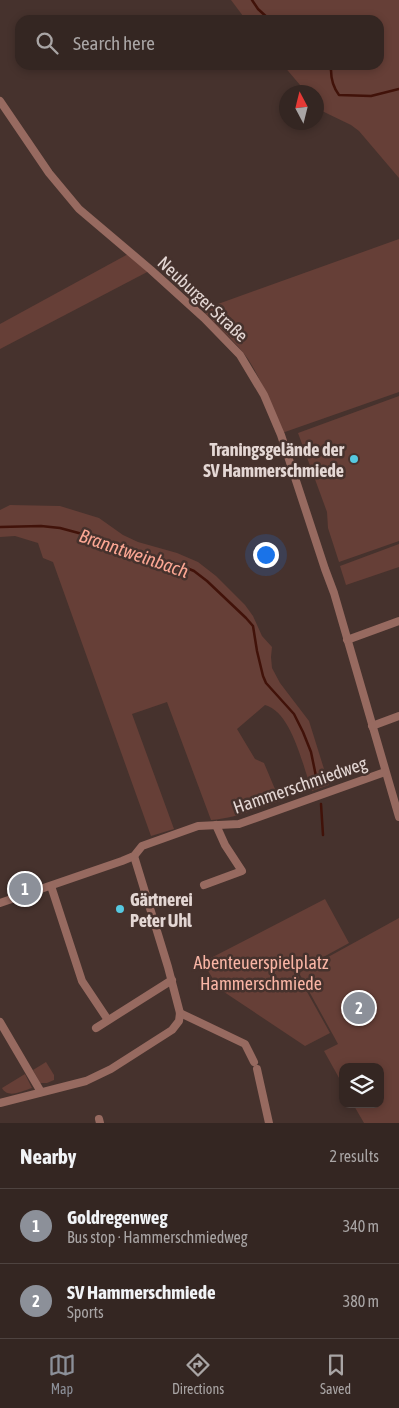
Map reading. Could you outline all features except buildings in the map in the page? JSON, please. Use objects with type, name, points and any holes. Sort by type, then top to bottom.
[{"type":"street","name":"Neuburger Straße","points":[[0,101],[49,173],[79,209],[204,318],[240,355],[264,395],[281,435],[334,593],[399,817]]},
{"type":"street","points":[[347,640],[399,621]]},
{"type":"street","points":[[372,726],[399,716]]},
{"type":"street","name":"Hammerschmiedweg","points":[[0,903],[134,856],[142,846],[198,826],[239,824],[385,772]]},
{"type":"street","points":[[204,885],[242,871],[225,846],[216,825]]},
{"type":"street","points":[[0,1103],[86,1081],[111,1069],[172,1030],[179,1021],[180,1013],[172,980],[134,856]]},
{"type":"street","points":[[51,886],[82,981],[108,1020]]},
{"type":"street","points":[[96,1028],[172,980]]},
{"type":"street","points":[[180,1013],[245,1044],[255,1065],[269,1117]]},
{"type":"street","points":[[0,1022],[41,1092]]},
{"type":"green space","points":[[231,0],[399,0],[399,178],[359,131],[324,112],[324,85],[300,85],[287,70],[384,70],[384,15],[242,15]]},
{"type":"green space","points":[[399,239],[399,392],[282,433],[263,386],[248,359],[205,313],[218,304]]},
{"type":"green space","points":[[130,253],[151,270],[0,349],[0,324]]},
{"type":"green space","name":"Traningsgelände der SV Hammerschmiede","points":[[399,396],[399,541],[339,562],[328,528],[327,512],[298,433]]},
{"type":"green space","points":[[10,505],[60,506],[99,518],[123,535],[138,542],[177,553],[198,562],[216,576],[245,605],[253,616],[262,636],[272,647],[272,668],[280,683],[309,721],[329,785],[312,791],[289,729],[274,710],[265,705],[237,729],[255,759],[264,763],[280,801],[237,815],[211,820],[167,702],[132,714],[174,829],[151,836],[53,562],[43,558],[38,543],[15,536],[0,537],[0,510]]},
{"type":"green space","points":[[399,544],[399,567],[346,585],[340,566]]},
{"type":"green space","name":"Abenteuerspielplatz Hammerschmiede","points":[[325,899],[349,943],[296,972],[330,1033],[305,1046],[218,988],[203,962]]},
{"type":"green space","points":[[399,918],[399,1123],[364,1123],[355,1108],[384,1108],[384,1063],[339,1063],[339,1078],[324,1051],[338,1044],[299,973]]},
{"type":"green space","points":[[46,1062],[54,1075],[54,1080],[40,1083],[33,1070]]},
{"type":"green space","points":[[25,1074],[32,1088],[11,1094],[2,1088]]},
{"type":"waterway","points":[[252,0],[265,15]]},
{"type":"waterway","points":[[331,70],[331,77],[339,95],[371,96],[399,89]]},
{"type":"waterway","name":"Branntweinbach","points":[[0,527],[41,526],[60,528],[101,539],[124,549],[182,566],[194,571],[207,581],[253,626],[263,676],[266,683],[294,714],[311,752],[318,786]]},
{"type":"waterway","points":[[321,804],[323,835]]},
{"type":"place","name":"Traningsgelände der SV Hammerschmiede","points":[[354,459]]},
{"type":"place","name":"Goldregenweg","points":[[25,889]]},
{"type":"place","name":"Gärtnerei Peter Uhl","points":[[120,909]]},
{"type":"place","name":"SV Hammerschmiede","points":[[359,1008]]}]
